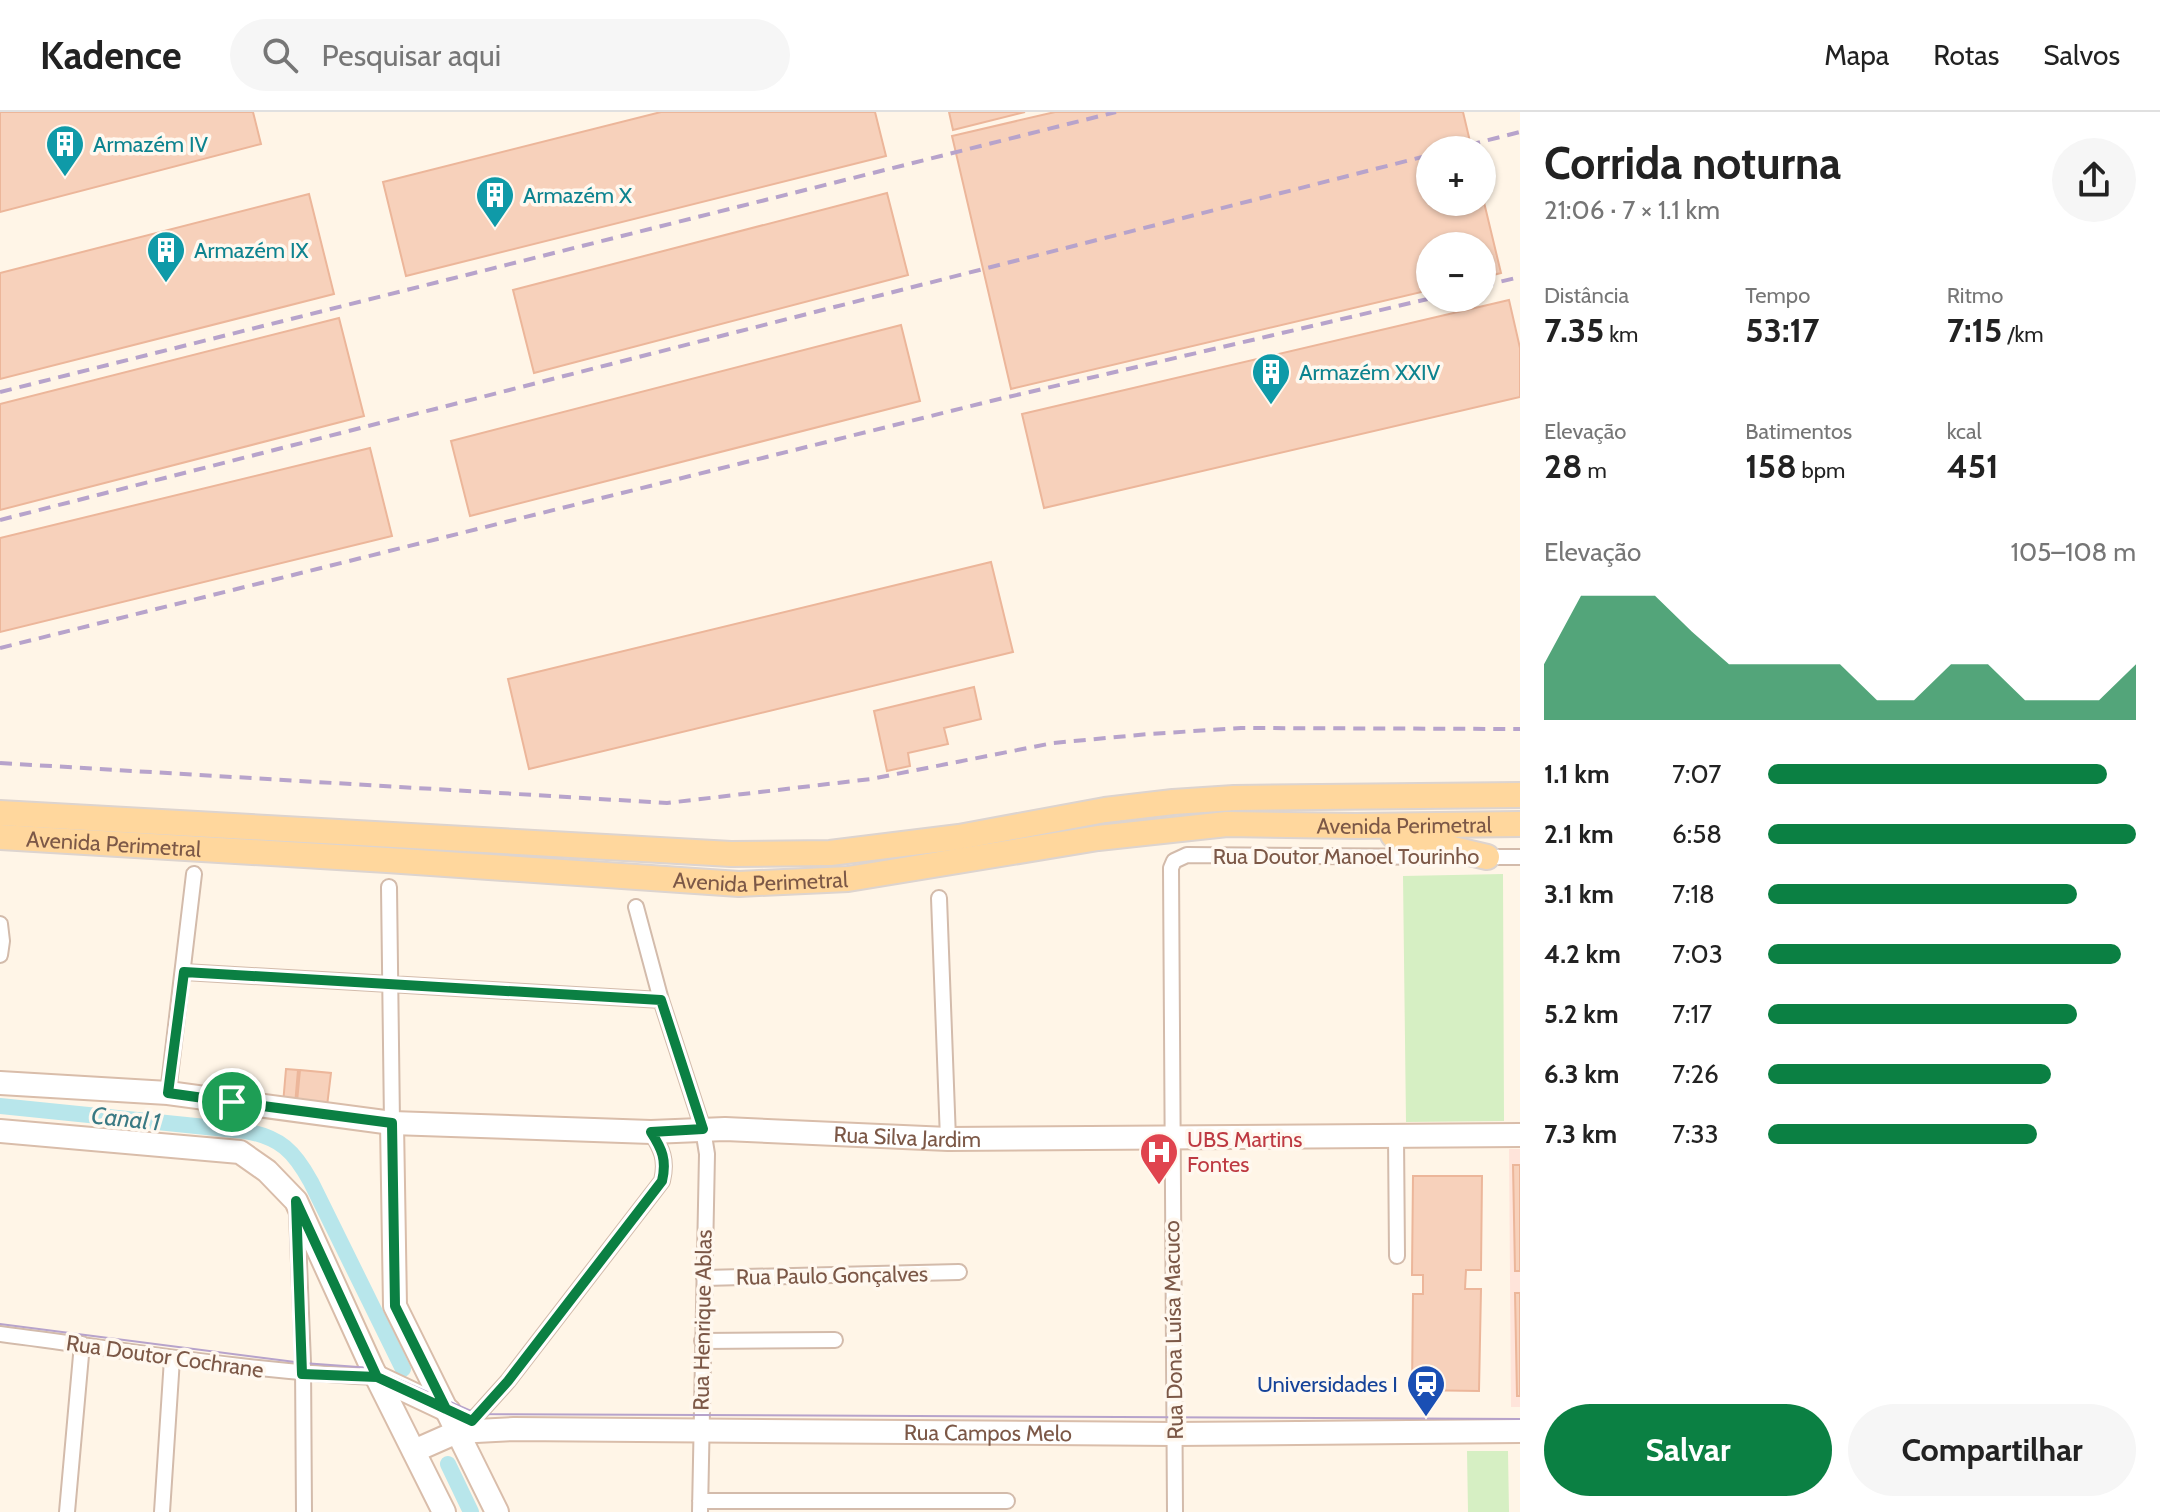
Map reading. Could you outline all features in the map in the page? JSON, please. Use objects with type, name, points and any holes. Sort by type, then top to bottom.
[{"type":"main road","name":"Avenida Perimetral","points":[[0,813],[731,854],[830,853],[959,837],[1105,810],[1173,802],[1250,797],[1520,795]]},
{"type":"main road","name":"Avenida Perimetral","points":[[0,837],[739,884],[848,879],[1098,838],[1227,824],[1520,824]]},
{"type":"main road","points":[[1356,826],[1487,857]]},
{"type":"street","name":"Rua Doutor Manoel Tourinho","points":[[1174,861],[1187,855],[1520,857]]},
{"type":"street","name":"Rua Dona Luísa Macuco","points":[[1174,861],[1170,876],[1175,1512]]},
{"type":"street","points":[[168,1093],[194,874]]},
{"type":"street","points":[[389,887],[395,1306],[446,1409]]},
{"type":"street","points":[[939,898],[948,1139]]},
{"type":"street","name":"Rua Henrique Ablas","points":[[636,907],[661,1000],[703,1129],[707,1154],[700,1506]]},
{"type":"street","points":[[0,924],[0,955]]},
{"type":"street","points":[[184,972],[661,1000]]},
{"type":"street","name":"Rua Silva Jardim","points":[[0,1083],[168,1093],[392,1123],[651,1132],[703,1129],[948,1139],[1520,1135]]},
{"type":"street","points":[[0,1131],[240,1152],[267,1171],[296,1201],[377,1377],[444,1512]]},
{"type":"street","points":[[414,1451],[473,1427],[662,1181],[663,1150],[651,1132]]},
{"type":"street","points":[[1396,1136],[1397,1256]]},
{"type":"street","points":[[296,1201],[304,1512]]},
{"type":"street","name":"Rua Paulo Gonçalves","points":[[704,1278],[959,1272]]},
{"type":"street","name":"Rua Doutor Cochrane","points":[[0,1334],[302,1374],[377,1377]]},
{"type":"street","points":[[702,1341],[835,1340]]},
{"type":"street","points":[[67,1512],[82,1344]]},
{"type":"street","points":[[162,1512],[172,1359]]},
{"type":"street","points":[[377,1377],[446,1409],[473,1427],[497,1512]]},
{"type":"street","name":"Rua Campos Melo","points":[[473,1427],[1174,1434],[1520,1431]]},
{"type":"street","points":[[700,1506],[1007,1501]]},
{"type":"shaded area","points":[[1509,1149],[1520,1149],[1520,1407],[1511,1407]]},
{"type":"green space","points":[[1503,874],[1504,1121],[1406,1122],[1403,876]]},
{"type":"green space","points":[[1467,1451],[1508,1451],[1509,1512],[1468,1512]]},
{"type":"building","name":"Armazém IV","points":[[0,112],[253,112],[261,144],[0,212]]},
{"type":"building","name":"Armazém X","points":[[661,112],[875,112],[886,156],[406,276],[383,182]]},
{"type":"building","points":[[949,112],[1025,112],[953,130]]},
{"type":"building","points":[[1055,112],[1463,112],[1469,136],[1416,136],[1416,216],[1487,216],[1491,232],[1416,232],[1416,293],[1011,389],[952,136]]},
{"type":"building","points":[[887,193],[908,275],[534,373],[513,290]]},
{"type":"building","name":"Armazém IX","points":[[309,194],[334,294],[0,379],[0,273]]},
{"type":"building","points":[[1496,252],[1501,273],[1496,274]]},
{"type":"building","name":"Armazém XXIV","points":[[1509,300],[1520,348],[1520,397],[1044,508],[1022,414],[1458,312],[1496,312],[1496,303]]},
{"type":"building","points":[[339,318],[364,416],[0,510],[0,404]]},
{"type":"building","points":[[901,325],[920,401],[470,516],[451,441]]},
{"type":"building","points":[[370,448],[392,536],[0,632],[0,538]]},
{"type":"building","points":[[991,562],[1013,652],[529,769],[508,679]]},
{"type":"building","points":[[974,687],[981,719],[944,728],[948,744],[908,753],[910,766],[887,771],[874,711]]},
{"type":"building","points":[[286,1069],[298,1070],[295,1105],[283,1104]]},
{"type":"building","points":[[300,1070],[331,1073],[327,1106],[297,1102]]},
{"type":"building","points":[[1513,1165],[1520,1165],[1520,1271],[1515,1271]]},
{"type":"building","points":[[1413,1176],[1482,1176],[1481,1270],[1466,1270],[1465,1289],[1481,1289],[1479,1391],[1412,1390],[1413,1294],[1423,1294],[1423,1275],[1412,1275]]},
{"type":"building","points":[[1515,1293],[1520,1293],[1520,1396],[1517,1396]]},
{"type":"waterway","name":"Canal 1","points":[[0,1106],[245,1131],[268,1137],[285,1147],[311,1182],[403,1369]]},
{"type":"waterway","name":"Canal 1","points":[[448,1464],[471,1512]]},
{"type":"tram line","points":[[0,1324],[303,1363],[372,1368],[478,1414],[1520,1419]]},
{"type":"railway","points":[[0,392],[1116,112]]},
{"type":"railway","points":[[1496,138],[1520,132]]},
{"type":"railway","points":[[0,520],[1416,159]]},
{"type":"railway","points":[[1496,283],[1520,277]]},
{"type":"railway","points":[[0,648],[991,401],[1416,302]]},
{"type":"railway","points":[[0,763],[667,803],[871,779],[1053,743],[1149,734],[1241,728],[1520,729]]},
{"type":"place","name":"Armazém IV","points":[[65,178]]},
{"type":"place","name":"Armazém X","points":[[495,229]]},
{"type":"place","name":"Armazém IX","points":[[166,284]]},
{"type":"place","name":"Armazém XXIV","points":[[1271,406]]},
{"type":"place","name":"UBS Martins Fontes","points":[[1159,1186]]},
{"type":"place","name":"Universidades I","points":[[1426,1418]]},
{"type":"route","points":[[232,1102],[168,1093],[184,972],[661,1000],[703,1129],[651,1132],[663,1150],[662,1181],[508,1381],[472,1421],[446,1409],[377,1377],[296,1201],[302,1374],[377,1377],[446,1409],[395,1306],[392,1123],[232,1102]]}]
